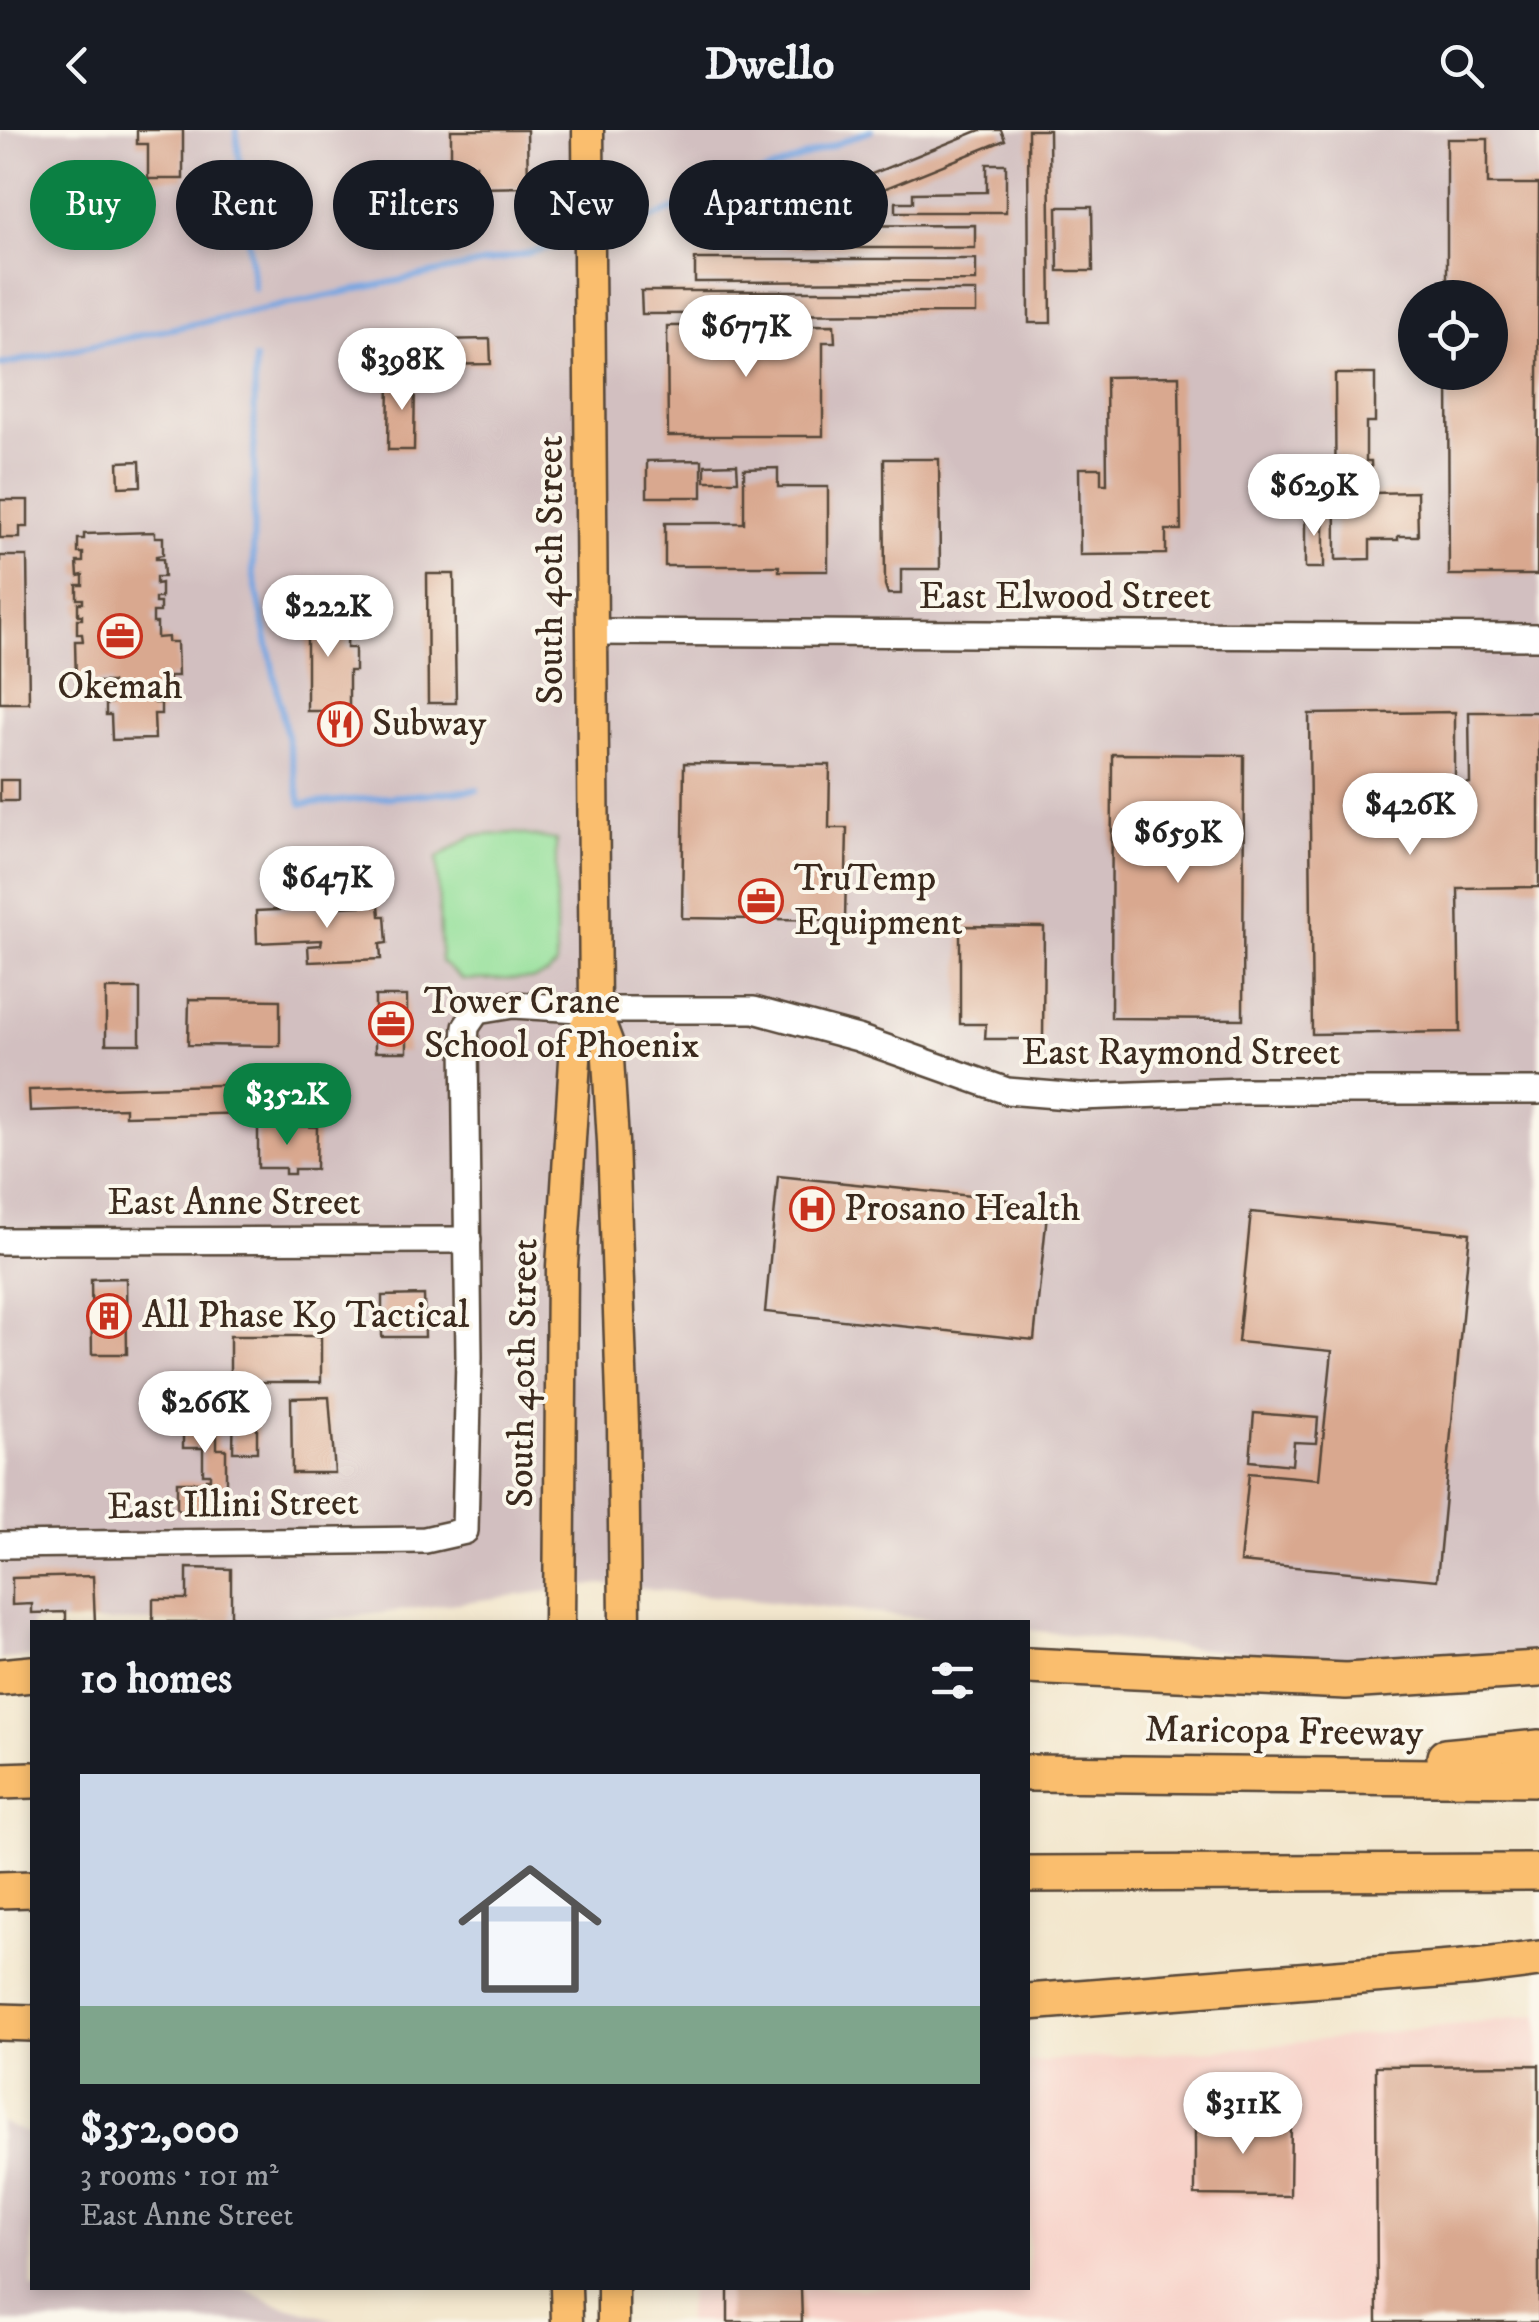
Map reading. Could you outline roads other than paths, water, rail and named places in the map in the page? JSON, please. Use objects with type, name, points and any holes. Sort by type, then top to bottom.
[{"type":"highway","points":[[1030,1666],[1346,1681],[1539,1669]]},
{"type":"highway","points":[[0,1677],[30,1674]]},
{"type":"highway","points":[[1266,1774],[1539,1748]]},
{"type":"highway","name":"Maricopa Freeway","points":[[1030,1773],[1539,1778]]},
{"type":"highway","points":[[0,1781],[30,1780]]},
{"type":"highway","points":[[1030,1874],[1539,1872]]},
{"type":"highway","points":[[0,1890],[30,1889]]},
{"type":"highway","points":[[1030,2002],[1539,1960]]},
{"type":"highway","points":[[0,2022],[30,2024]]},
{"type":"main road","name":"South 40th Street","points":[[588,130],[595,1010],[607,1042],[613,1142],[625,1620]]},
{"type":"main road","name":"South 40th Street","points":[[559,1620],[562,1266],[576,1044],[595,1010]]},
{"type":"main road","points":[[566,2290],[567,2322]]},
{"type":"main road","points":[[613,2290],[613,2322]]},
{"type":"street","name":"East Elwood Street","points":[[591,632],[1539,637]]},
{"type":"street","name":"South 40th Street","points":[[465,1531],[466,1027],[477,1011],[491,1007],[595,1010]]},
{"type":"street","name":"East Raymond Street","points":[[595,1010],[754,1010],[858,1038],[1007,1091],[1080,1097],[1242,1091],[1539,1092]]},
{"type":"street","name":"East Anne Street","points":[[0,1241],[468,1240]]},
{"type":"street","name":"East Illini Street","points":[[0,1545],[426,1540],[465,1531]]},
{"type":"waterway","points":[[236,130],[254,288]]},
{"type":"waterway","points":[[649,219],[871,130]]},
{"type":"waterway","points":[[0,365],[540,250]]},
{"type":"waterway","points":[[255,359],[253,572],[301,804],[477,790]]},
{"type":"place","name":"Okemah","points":[[120,636]]},
{"type":"place","name":"Subway","points":[[340,724]]},
{"type":"place","name":"TruTemp Equipment","points":[[761,901]]},
{"type":"place","name":"Tower Crane School of Phoenix","points":[[391,1024]]},
{"type":"place","name":"Prosano Health","points":[[812,1209]]},
{"type":"place","name":"All Phase K9 Tactical","points":[[109,1316]]}]
